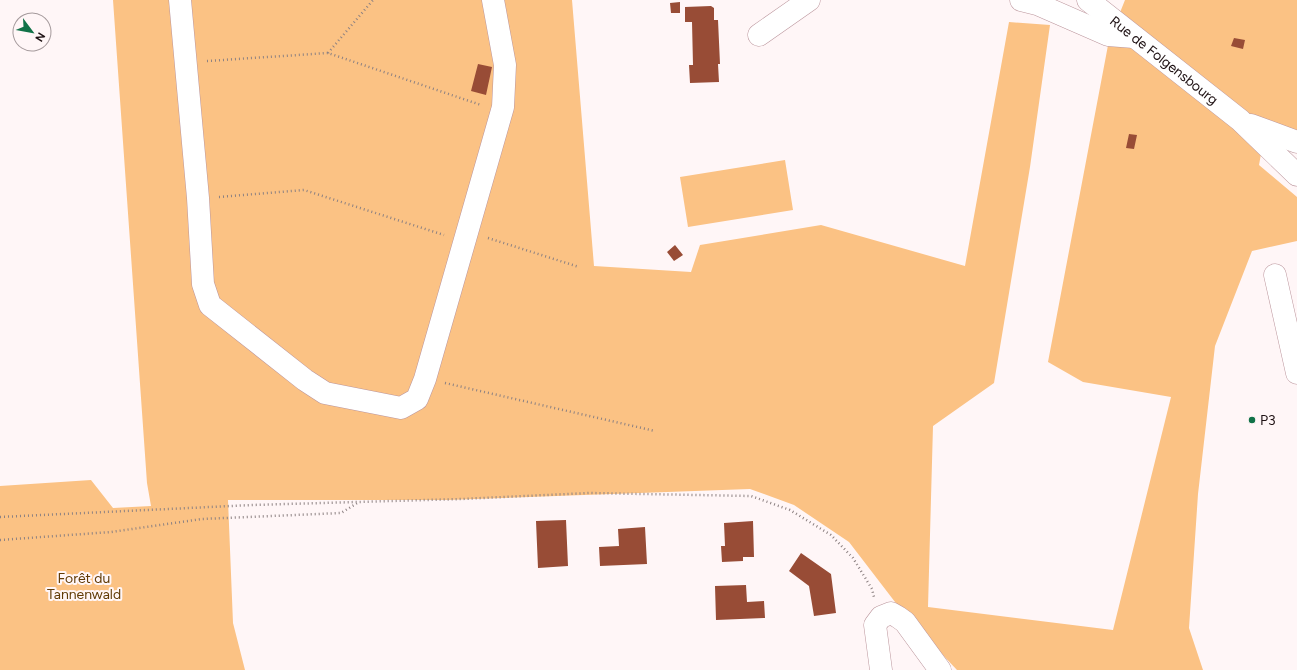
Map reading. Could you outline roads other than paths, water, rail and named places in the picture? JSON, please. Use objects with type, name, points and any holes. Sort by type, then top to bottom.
[{"type":"main road","points":[[180,0],[198,198],[203,284],[210,305],[305,380],[325,393],[401,408],[417,399],[425,379],[503,107],[505,65],[493,0]]},
{"type":"main road","points":[[759,35],[810,0]]},
{"type":"main road","points":[[1021,0],[1037,4],[1108,35],[1134,37]]},
{"type":"main road","name":"Rue de Folgensbourg","points":[[1088,0],[1240,120],[1297,175]]},
{"type":"main road","name":"Rue de Folgensbourg","points":[[1240,120],[1297,142]]},
{"type":"main road","points":[[1275,275],[1297,373]]},
{"type":"main road","points":[[881,670],[875,625],[880,617],[891,613],[905,622],[940,670]]},
{"type":"place","name":"P3","points":[[1252,420]]},
{"type":"park label","name":"Forêt du Tannenwald","points":[[84,586]]}]
